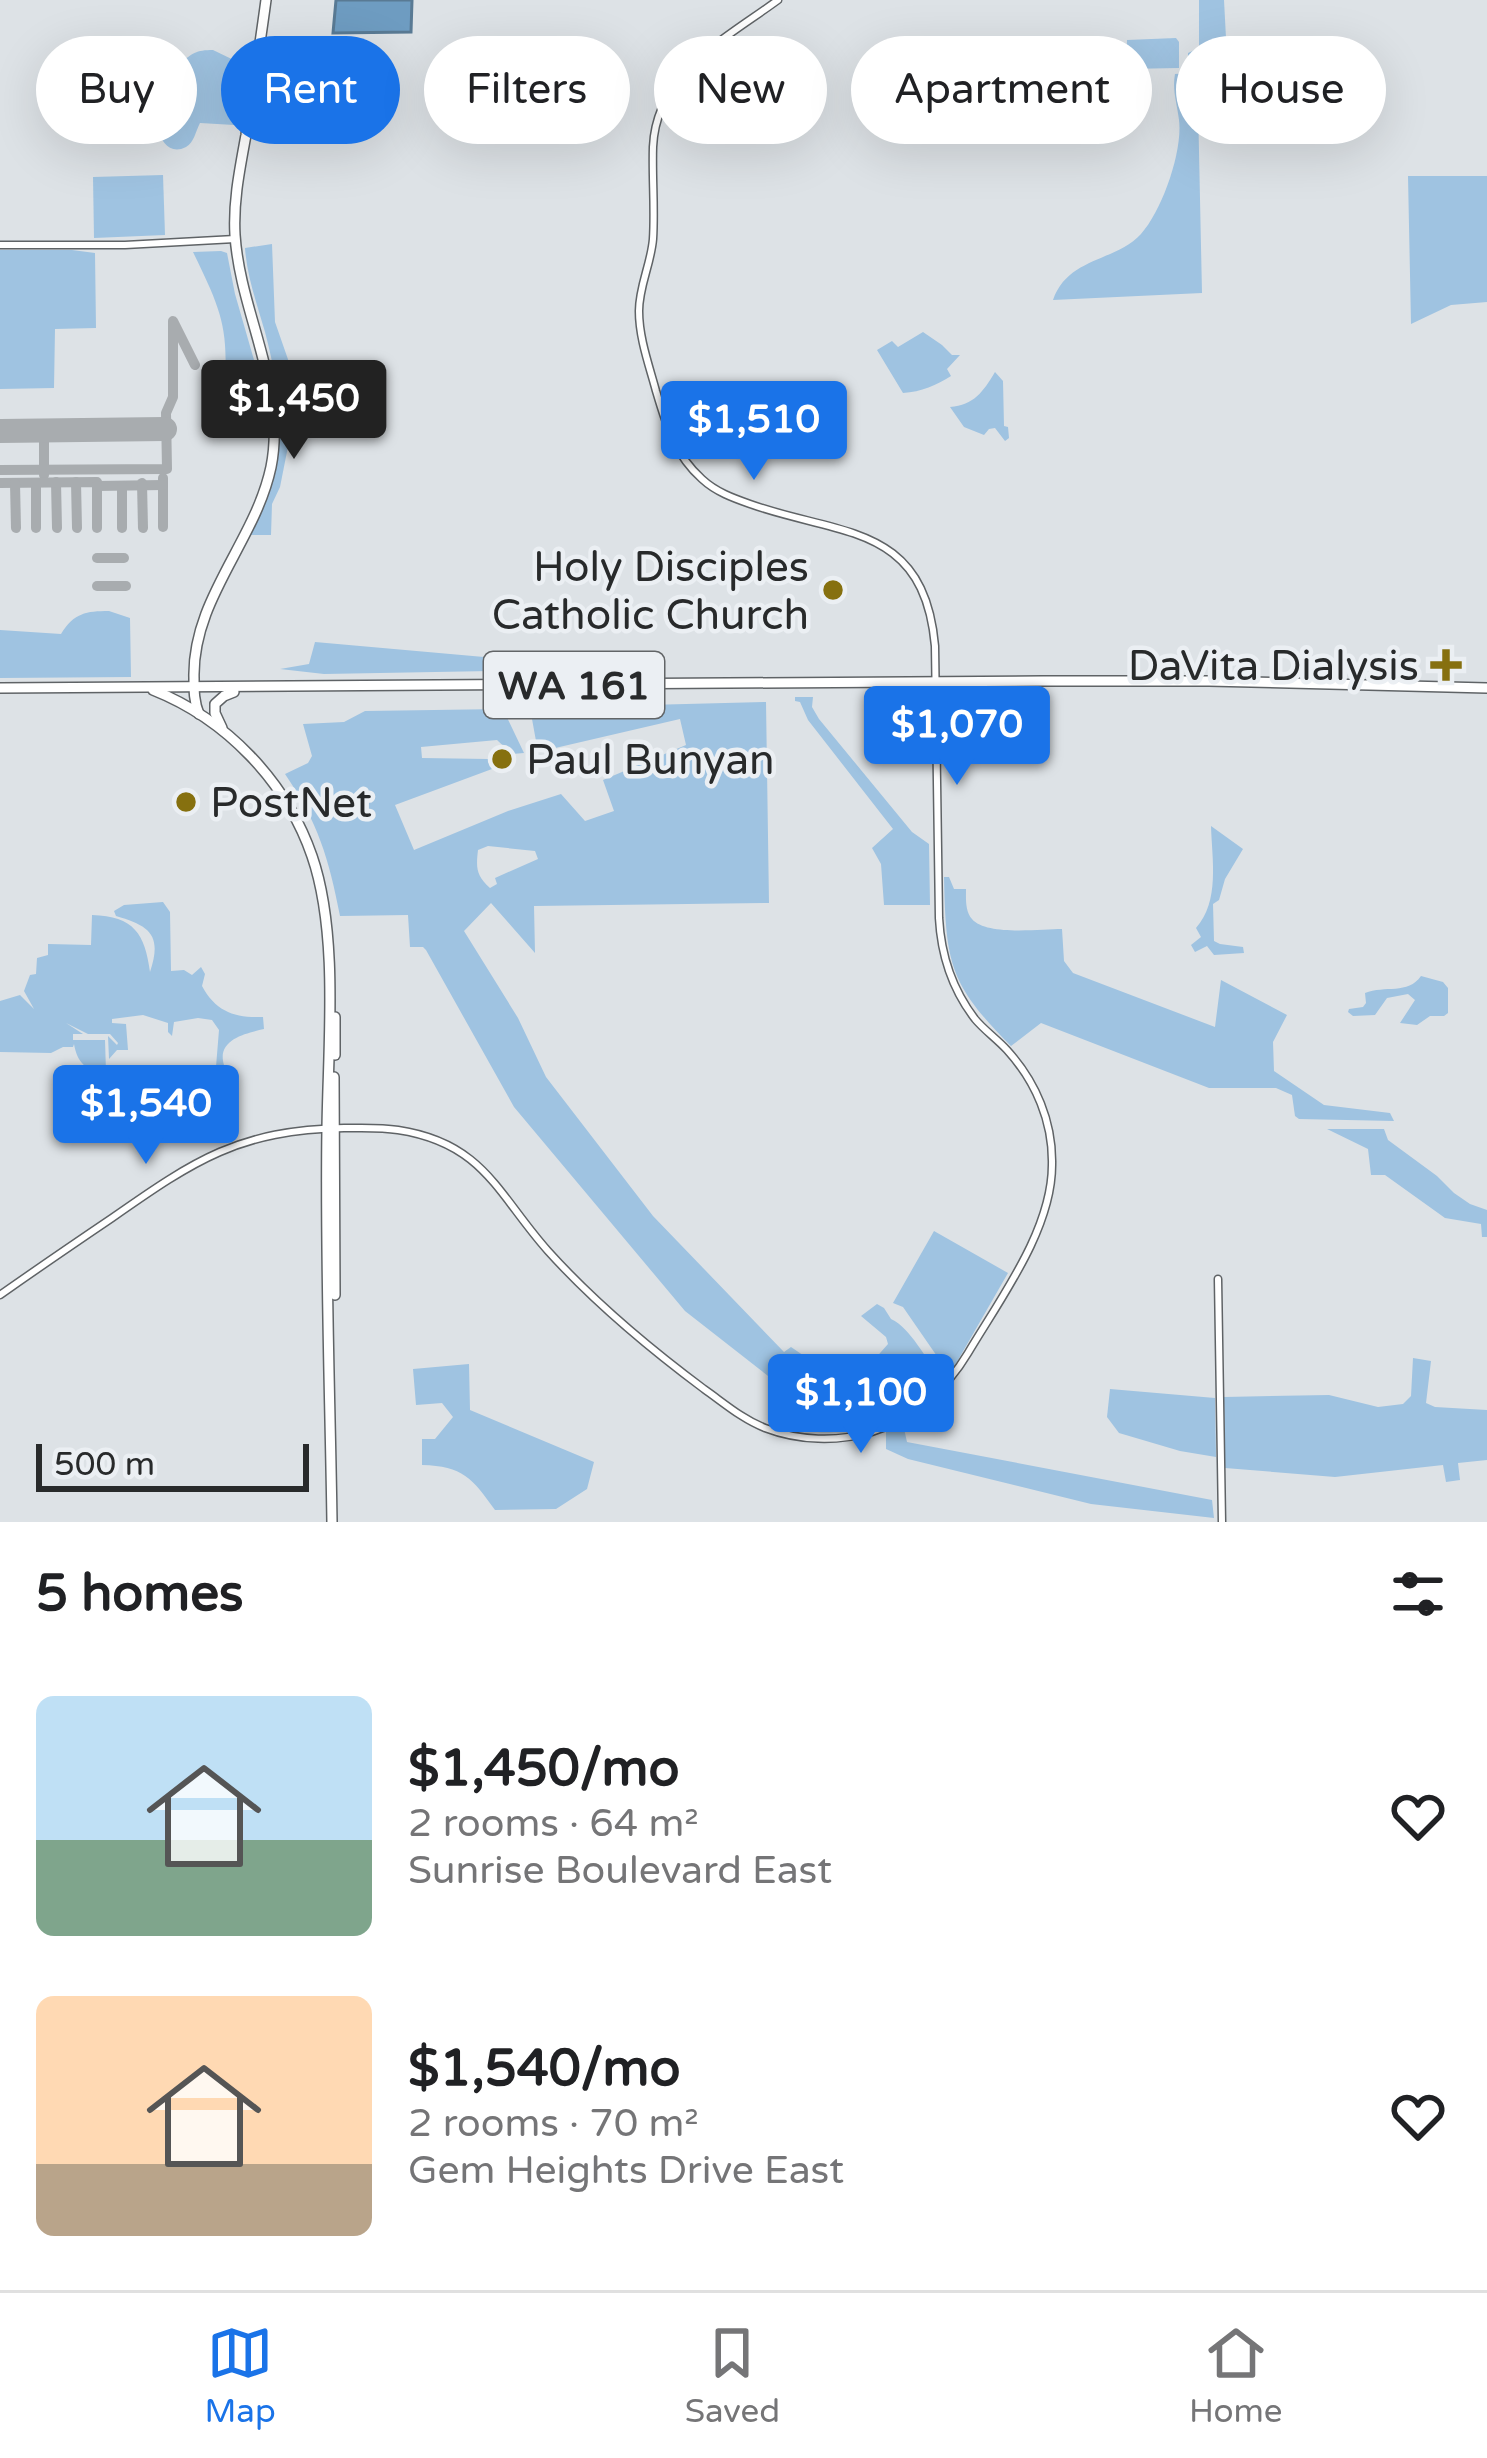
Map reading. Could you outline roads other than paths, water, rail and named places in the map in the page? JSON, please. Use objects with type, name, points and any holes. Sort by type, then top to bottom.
[{"type":"main road","points":[[200,714],[194,688],[195,648],[202,622],[262,497],[274,444],[272,396],[243,288],[235,238],[236,194],[266,0]]},
{"type":"main road","name":"WA 161","points":[[0,688],[1209,681],[1487,688]]},
{"type":"main road","points":[[148,688],[200,714],[270,769],[292,798],[314,843],[330,904],[335,1027],[328,1272],[335,1522]]},
{"type":"main road","points":[[224,733],[214,712],[216,702],[251,688]]},
{"type":"main road","points":[[252,757],[292,798]]},
{"type":"main road","points":[[267,774],[305,838],[324,906],[335,1310],[335,1522]]},
{"type":"main road","points":[[328,1272],[335,1310]]},
{"type":"main road","points":[[329,1332],[336,1390]]},
{"type":"main road","points":[[330,1421],[337,1468]]},
{"type":"street","points":[[0,1295],[201,1159],[257,1138],[292,1131],[400,1130],[464,1155],[494,1180],[550,1253],[658,1353],[766,1428],[805,1438],[850,1437],[877,1430],[916,1410],[952,1376],[1037,1233],[1052,1181],[1051,1137],[1038,1095],[1017,1062],[977,1022],[946,965],[940,932],[935,643],[929,608],[914,579],[873,539],[729,497],[703,481],[672,440],[639,313],[653,236],[653,145],[666,98],[686,68],[778,0]]},
{"type":"street","points":[[0,245],[125,245],[235,238]]},
{"type":"street","points":[[1218,1280],[1222,1522]]},
{"type":"place","name":"Holy Disciples Catholic Church","points":[[833,590]]},
{"type":"place","name":"DaVita Dialysis","points":[[1446,665]]},
{"type":"place","name":"Paul Bunyan","points":[[502,759]]},
{"type":"place","name":"PostNet","points":[[186,802]]}]
